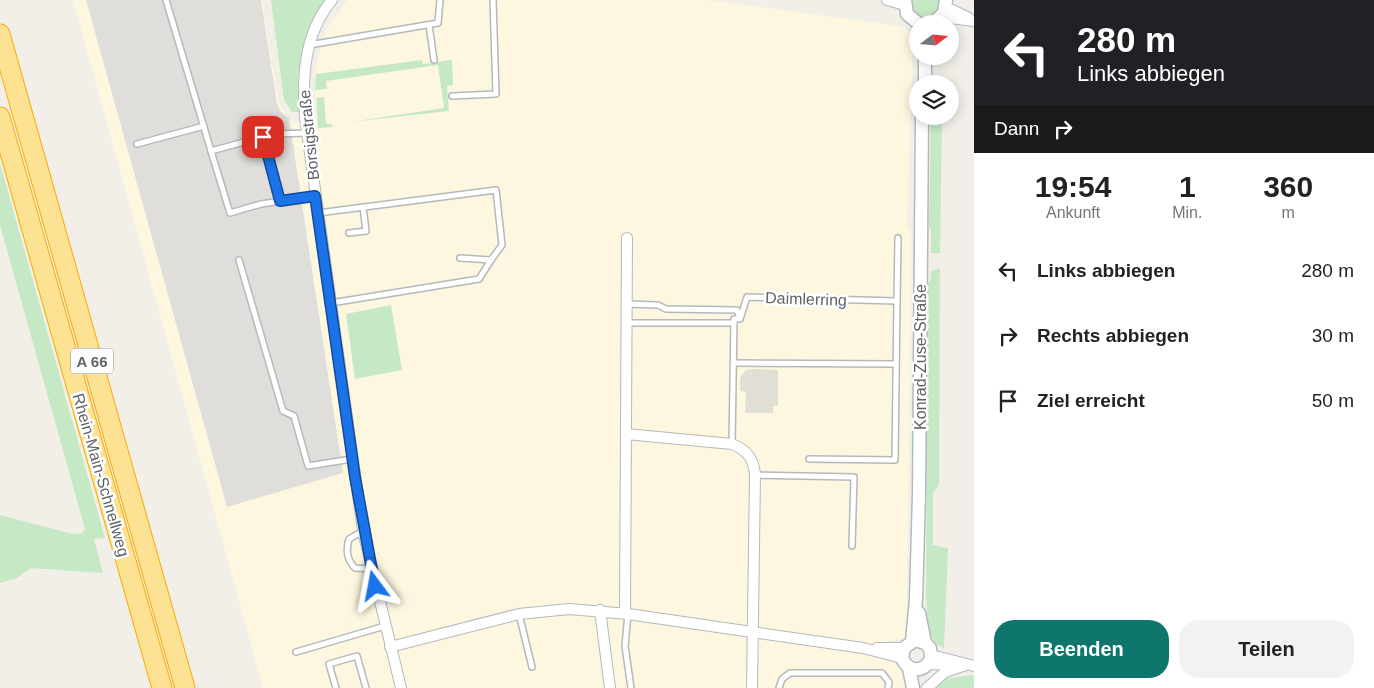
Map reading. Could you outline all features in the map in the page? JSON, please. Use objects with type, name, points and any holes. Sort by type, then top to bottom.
[{"type":"highway","name":"A 66","points":[[0,34],[185,688]]},
{"type":"highway","name":"Rhein-Main-Schnellweg","points":[[0,117],[162,688]]},
{"type":"street","name":"Borsigstraße","points":[[332,0],[318,20],[309,45],[303,88],[307,132],[363,531],[400,688]]},
{"type":"street","points":[[886,0],[905,3],[909,17]]},
{"type":"street","name":"Konrad-Zuse-Straße","points":[[913,688],[916,599],[922,125]]},
{"type":"street","points":[[626,614],[627,238]]},
{"type":"street","points":[[626,434],[732,444],[747,452],[754,467],[755,475],[752,688]]},
{"type":"street","name":"Konrad-Zuse-Straße","points":[[916,599],[925,643],[915,658],[918,688]]},
{"type":"street","points":[[390,647],[519,614],[553,610],[600,610],[970,665]]},
{"type":"street","points":[[600,610],[610,688]]},
{"type":"street","points":[[926,688],[946,672],[970,665]]},
{"type":"lane","points":[[166,0],[230,213],[280,201],[315,196]]},
{"type":"lane","points":[[309,45],[438,23],[440,0]]},
{"type":"lane","points":[[452,96],[496,94],[493,0]]},
{"type":"lane","points":[[429,24],[434,60]]},
{"type":"lane","points":[[138,144],[204,126]]},
{"type":"lane","points":[[211,151],[263,137],[307,132]]},
{"type":"lane","points":[[263,137],[280,201]]},
{"type":"lane","points":[[318,213],[496,190],[502,244],[480,279],[330,303]]},
{"type":"lane","points":[[349,233],[366,231],[363,207]]},
{"type":"lane","points":[[809,458],[895,460],[898,238]]},
{"type":"lane","points":[[460,258],[491,260]]},
{"type":"lane","points":[[239,260],[283,411],[294,416],[308,466],[352,459]]},
{"type":"lane","name":"Daimlerring","points":[[740,319],[747,297],[897,301]]},
{"type":"lane","points":[[626,304],[658,305],[666,309],[737,310],[740,319],[734,319],[732,444]]},
{"type":"lane","points":[[626,323],[734,323]]},
{"type":"lane","points":[[734,363],[896,364]]},
{"type":"lane","points":[[755,475],[854,477],[852,546]]},
{"type":"lane","points":[[363,531],[350,538],[348,552],[350,564],[355,568],[371,569]]},
{"type":"lane","points":[[519,614],[532,667]]},
{"type":"lane","points":[[626,614],[626,646],[631,688]]},
{"type":"lane","points":[[296,652],[385,626]]},
{"type":"lane","points":[[336,688],[329,664],[357,656],[366,688]]},
{"type":"lane","points":[[779,688],[782,679],[790,673],[882,674],[888,682],[888,688]]},
{"type":"shaded area","points":[[73,0],[262,0],[279,104],[292,122],[316,120],[317,62],[321,46],[325,32],[347,0],[708,0],[906,27],[909,32],[909,65],[912,65],[912,75],[909,75],[910,125],[907,224],[911,233],[907,623],[905,636],[901,639],[888,641],[886,660],[895,663],[905,675],[906,688],[263,688]]},
{"type":"shaded area","points":[[86,0],[261,0],[277,104],[281,112],[289,118],[343,473],[227,507]]},
{"type":"shaded area","points":[[746,370],[778,370],[778,406],[773,406],[773,413],[745,413],[746,392],[740,391],[740,378]]},
{"type":"green space","points":[[271,0],[326,0],[319,9],[309,30],[302,53],[298,77],[300,112],[292,112],[284,100]]},
{"type":"green space","points":[[911,0],[940,0],[939,7],[934,14],[918,15],[914,12]]},
{"type":"green space","points":[[422,60],[423,64],[452,60],[453,85],[447,86],[449,111],[350,122],[444,108],[438,65],[326,81],[327,89],[315,90],[316,74]]},
{"type":"green space","points":[[324,97],[326,124],[332,124],[332,127],[318,128],[316,98]]},
{"type":"green space","points":[[931,125],[942,125],[940,253],[931,253],[931,230],[929,227]]},
{"type":"green space","points":[[0,163],[105,538],[94,539],[103,573],[31,568],[17,578],[0,583],[0,515],[73,534],[82,533],[85,529],[0,225]]},
{"type":"green space","points":[[940,268],[939,485],[933,493],[933,545],[948,548],[944,648],[933,639],[930,633],[926,595],[928,283],[931,271]]},
{"type":"green space","points":[[391,305],[402,370],[355,379],[346,314]]},
{"type":"green space","points":[[974,675],[974,688],[931,688],[943,679]]},
{"type":"route","points":[[263,137],[280,201],[315,196],[363,531],[375,586]]}]
